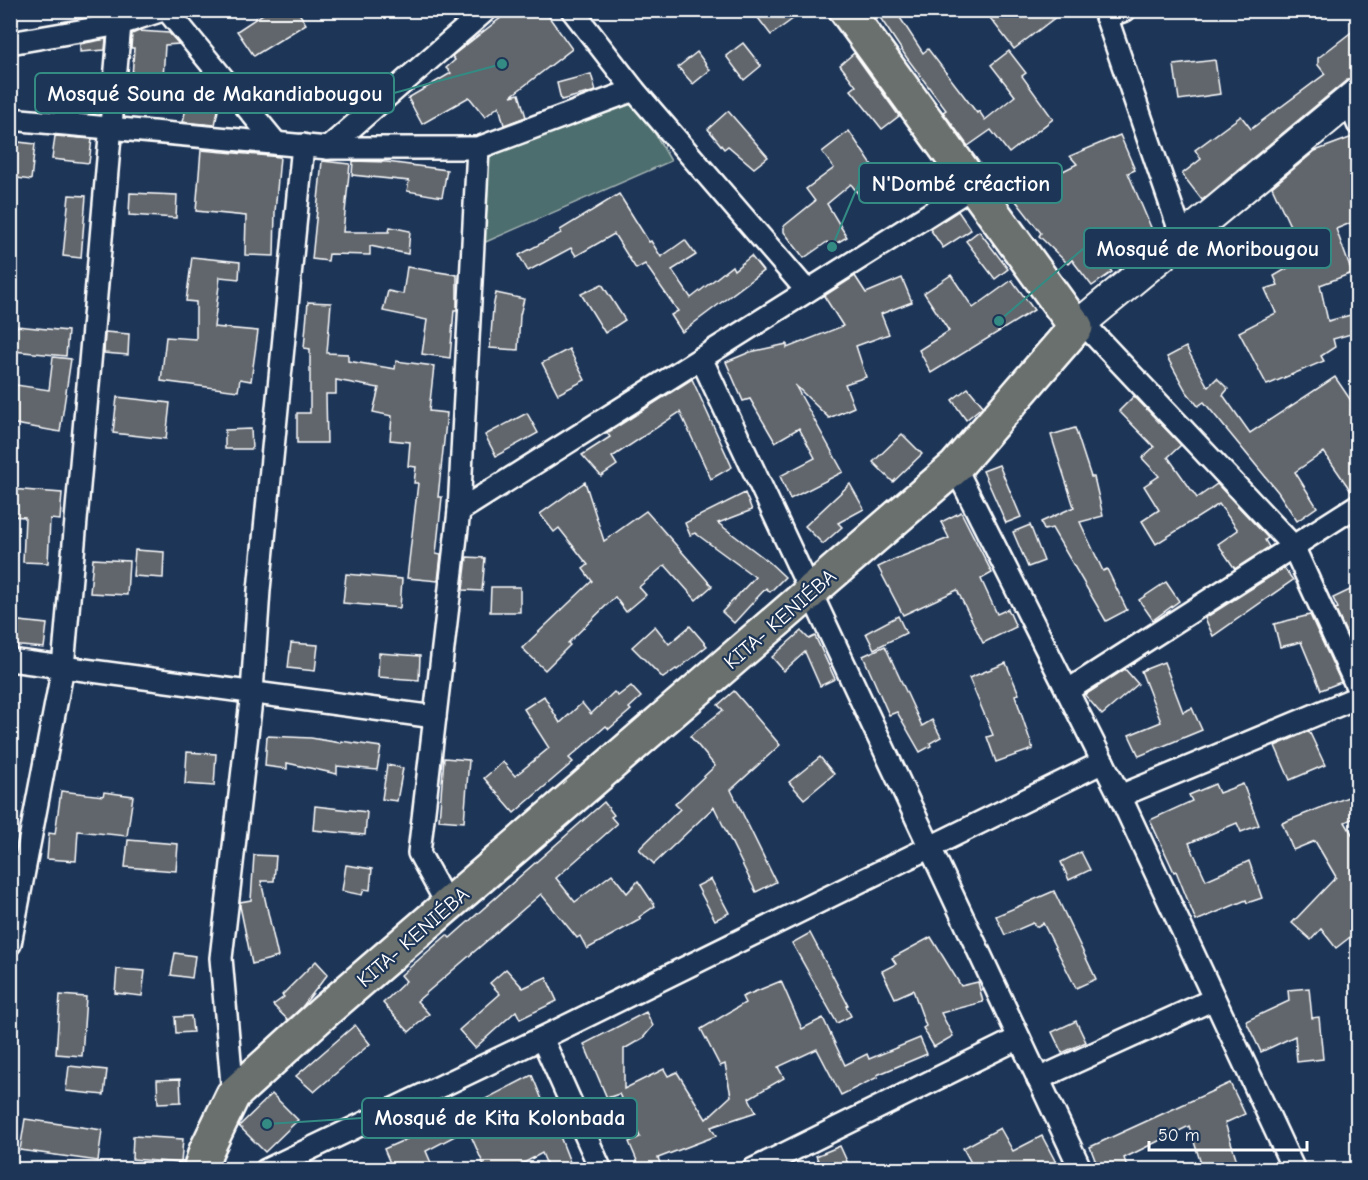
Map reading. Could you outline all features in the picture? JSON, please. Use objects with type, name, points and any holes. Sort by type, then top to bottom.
[{"type":"main road","points":[[846,10],[1078,324],[1182,237],[1355,105]]},
{"type":"main road","name":"KITA- KENIÉBA","points":[[200,1170],[206,1151],[233,1095],[324,1012],[955,467],[1078,324]]},
{"type":"street","points":[[10,43],[120,24],[165,10],[276,143]]},
{"type":"street","points":[[328,148],[486,10]]},
{"type":"street","points":[[572,10],[634,90],[807,291]]},
{"type":"street","points":[[1112,13],[1182,237]]},
{"type":"street","points":[[10,945],[63,667],[120,24]]},
{"type":"street","points":[[10,119],[328,148],[478,148],[634,90]]},
{"type":"street","points":[[233,1095],[220,958],[252,692],[259,590],[303,146]]},
{"type":"street","points":[[448,906],[419,854],[459,511],[478,148]]},
{"type":"street","points":[[459,511],[974,186]]},
{"type":"street","points":[[1078,324],[1293,546],[1358,689]]},
{"type":"street","points":[[701,358],[1081,1170]]},
{"type":"street","points":[[955,467],[1120,796],[1294,1170]]},
{"type":"street","points":[[1067,691],[1358,505]]},
{"type":"street","points":[[10,660],[435,717]]},
{"type":"street","points":[[1120,796],[1358,697]]},
{"type":"street","points":[[266,1170],[542,1038],[1103,762]]},
{"type":"street","points":[[1038,1079],[1214,999]]},
{"type":"street","points":[[542,1038],[601,1170]]},
{"type":"street","points":[[752,1170],[1019,1038]]},
{"type":"green space","points":[[633,96],[671,161],[481,244],[481,151]]},
{"type":"building","points":[[269,10],[297,10],[306,24],[254,56],[237,31]]},
{"type":"building","points":[[511,10],[544,10],[572,49],[511,96],[519,94],[526,117],[504,125],[499,106],[485,117],[469,97],[422,124],[408,98],[451,73],[446,68],[455,60],[452,56]]},
{"type":"building","points":[[752,10],[805,10],[771,35]]},
{"type":"building","points":[[875,10],[895,10],[923,53],[928,49],[977,113],[979,111],[985,120],[1015,96],[991,65],[1009,51],[1026,73],[1022,76],[1053,119],[1009,153],[991,130],[968,146],[943,112],[946,110]]},
{"type":"building","points":[[984,10],[1004,10],[1009,17],[1018,10],[1065,10],[1014,49]]},
{"type":"building","points":[[1358,27],[1358,76],[1347,80],[1202,200],[1182,174],[1201,159],[1195,150],[1241,116],[1251,129],[1325,74],[1318,65],[1318,58]]},
{"type":"building","points":[[139,31],[169,33],[179,44],[165,45],[163,79],[132,77],[134,48],[131,48],[132,34]]},
{"type":"building","points":[[106,39],[105,50],[80,52],[80,44]]},
{"type":"building","points":[[743,43],[761,66],[744,80],[726,56]]},
{"type":"building","points":[[697,52],[710,70],[693,84],[678,67]]},
{"type":"building","points":[[854,53],[899,116],[882,129],[851,90],[856,86],[840,65]]},
{"type":"building","points":[[1215,60],[1220,94],[1179,100],[1174,65]]},
{"type":"building","points":[[591,74],[596,91],[561,100],[557,83]]},
{"type":"building","points":[[202,89],[221,96],[215,125],[183,122],[188,97],[200,100]]},
{"type":"building","points":[[63,95],[97,101],[95,114],[59,111]]},
{"type":"building","points":[[728,111],[768,157],[754,168],[728,146],[724,149],[708,129]]},
{"type":"building","points":[[849,131],[884,183],[861,198],[851,184],[827,204],[847,237],[830,247],[827,242],[804,258],[784,232],[784,226],[815,201],[806,189],[834,168],[822,152]]},
{"type":"building","points":[[1120,135],[1135,170],[1128,173],[1153,232],[1100,256],[1112,272],[1092,286],[1072,260],[1068,264],[1039,236],[1041,233],[1002,183],[1028,173],[1037,184],[1077,164],[1070,156]]},
{"type":"building","points":[[55,136],[92,139],[89,163],[52,159]]},
{"type":"building","points":[[1358,136],[1358,220],[1336,229],[1352,273],[1320,285],[1328,321],[1358,313],[1358,332],[1333,339],[1335,347],[1321,356],[1324,361],[1267,385],[1239,332],[1276,313],[1265,289],[1278,285],[1274,276],[1305,258],[1272,187],[1315,151]]},
{"type":"building","points":[[10,141],[35,144],[31,180],[10,177]]},
{"type":"building","points":[[201,150],[280,157],[274,256],[245,255],[246,216],[196,211]]},
{"type":"building","points":[[322,161],[350,164],[343,232],[389,232],[390,227],[410,231],[408,254],[370,246],[370,255],[329,254],[328,261],[312,259]]},
{"type":"building","points":[[353,161],[387,162],[447,170],[442,197],[407,191],[409,181],[352,175]]},
{"type":"building","points":[[130,193],[177,195],[176,218],[129,215]]},
{"type":"building","points":[[619,194],[661,257],[685,240],[696,255],[672,270],[691,298],[732,266],[734,270],[751,256],[763,271],[682,332],[671,315],[678,311],[645,264],[636,269],[614,234],[576,256],[571,248],[528,271],[519,255],[561,233],[560,230]]},
{"type":"building","points":[[69,195],[86,196],[81,258],[63,256]]},
{"type":"building","points":[[958,211],[971,230],[943,248],[930,229]]},
{"type":"building","points":[[979,231],[1008,269],[995,279],[966,241]]},
{"type":"building","points":[[192,257],[240,262],[239,279],[220,277],[214,327],[258,331],[251,381],[240,379],[238,391],[161,381],[166,337],[196,339],[196,302],[186,301]]},
{"type":"building","points":[[407,267],[457,275],[457,310],[454,310],[450,358],[422,354],[427,320],[383,311],[388,291],[403,294]]},
{"type":"building","points":[[951,275],[973,308],[1012,280],[1034,310],[931,373],[919,350],[949,331],[924,293]]},
{"type":"building","points":[[855,276],[866,293],[902,278],[912,302],[881,314],[889,334],[856,346],[866,377],[845,384],[854,407],[829,418],[795,385],[843,472],[790,499],[780,476],[815,458],[799,428],[775,442],[750,399],[743,401],[726,362],[750,352],[787,344],[787,348],[843,326],[824,296]]},
{"type":"building","points":[[602,284],[625,320],[605,333],[581,294]]},
{"type":"building","points":[[496,293],[524,299],[520,315],[518,350],[490,348]]},
{"type":"building","points":[[308,302],[331,303],[327,353],[348,354],[348,361],[395,369],[396,361],[434,366],[429,411],[447,413],[438,497],[442,497],[436,554],[441,555],[438,581],[407,578],[418,483],[414,483],[416,467],[408,466],[410,442],[390,440],[392,416],[373,412],[379,388],[336,380],[336,394],[326,394],[327,443],[297,443],[297,413],[310,413],[310,349],[304,348]]},
{"type":"building","points":[[16,326],[68,331],[66,356],[13,351]]},
{"type":"building","points":[[105,332],[129,334],[128,355],[104,353]]},
{"type":"building","points":[[1186,347],[1208,387],[1217,378],[1228,389],[1223,395],[1250,433],[1335,377],[1358,411],[1358,492],[1353,494],[1324,452],[1295,472],[1317,507],[1297,521],[1278,492],[1204,402],[1198,406],[1186,391],[1167,357]]},
{"type":"building","points":[[569,349],[585,380],[558,394],[542,363]]},
{"type":"building","points":[[53,357],[71,359],[60,432],[10,423],[10,384],[49,390]]},
{"type":"building","points":[[692,379],[732,467],[711,479],[680,412],[612,457],[617,465],[601,476],[582,455],[610,437],[607,433]]},
{"type":"building","points":[[968,388],[983,406],[966,420],[952,400]]},
{"type":"building","points":[[1134,396],[1181,445],[1168,457],[1197,498],[1217,484],[1268,538],[1265,540],[1269,547],[1235,569],[1218,544],[1238,530],[1219,504],[1156,544],[1142,521],[1159,510],[1144,486],[1159,476],[1142,458],[1154,447],[1119,411]]},
{"type":"building","points":[[117,397],[170,403],[166,439],[113,433]]},
{"type":"building","points":[[527,413],[538,433],[496,456],[485,435]]},
{"type":"building","points":[[1075,428],[1091,477],[1094,477],[1103,516],[1080,522],[1103,571],[1107,569],[1127,610],[1106,621],[1052,528],[1044,530],[1041,522],[1074,507],[1051,435]]},
{"type":"building","points":[[251,429],[252,449],[225,449],[225,430]]},
{"type":"building","points":[[902,434],[922,454],[893,482],[873,462]]},
{"type":"building","points":[[999,465],[1021,517],[1006,523],[983,471]]},
{"type":"building","points":[[585,482],[604,541],[646,511],[712,586],[696,600],[665,565],[639,587],[646,595],[626,612],[615,597],[568,643],[570,645],[545,670],[522,648],[592,581],[583,569],[588,565],[559,528],[554,532],[540,514]]},
{"type":"building","points":[[850,484],[864,509],[838,523],[842,527],[823,544],[805,526]]},
{"type":"building","points":[[10,489],[62,493],[60,520],[50,519],[48,563],[23,562],[25,517],[10,516]]},
{"type":"building","points":[[745,493],[752,510],[718,523],[785,577],[770,592],[766,588],[734,623],[722,612],[755,577],[695,533],[690,535],[685,523]]},
{"type":"building","points":[[961,512],[992,573],[981,579],[997,614],[1008,609],[1016,627],[983,643],[957,590],[903,615],[878,567],[949,538],[941,522]]},
{"type":"building","points":[[1030,525],[1044,561],[1028,567],[1013,532]]},
{"type":"building","points":[[135,550],[164,552],[163,578],[133,576]]},
{"type":"building","points":[[467,557],[485,558],[482,591],[463,590]]},
{"type":"building","points":[[93,559],[129,561],[127,595],[90,593]]},
{"type":"building","points":[[1284,568],[1293,580],[1213,636],[1205,618]]},
{"type":"building","points":[[346,574],[402,579],[400,608],[343,603]]},
{"type":"building","points":[[1166,582],[1179,601],[1153,620],[1139,600]]},
{"type":"building","points":[[491,587],[520,587],[520,612],[490,612]]},
{"type":"building","points":[[1352,589],[1358,599],[1358,657],[1335,609],[1338,608],[1333,598]]},
{"type":"building","points":[[1310,615],[1341,682],[1321,690],[1301,642],[1280,647],[1274,624]]},
{"type":"building","points":[[898,616],[906,633],[874,649],[866,633]]},
{"type":"building","points":[[10,620],[47,624],[44,648],[10,645]]},
{"type":"building","points":[[655,626],[669,644],[690,626],[707,646],[663,678],[632,647]]},
{"type":"building","points":[[801,631],[809,639],[815,636],[835,679],[820,686],[805,652],[784,671],[772,657]]},
{"type":"building","points":[[291,643],[318,645],[315,671],[288,668]]},
{"type":"building","points":[[885,646],[922,726],[932,720],[941,737],[920,752],[897,712],[889,715],[863,656]]},
{"type":"building","points":[[379,653],[420,656],[419,680],[378,677]]},
{"type":"building","points":[[1164,662],[1183,712],[1192,708],[1202,730],[1139,756],[1129,735],[1161,722],[1141,671]]},
{"type":"building","points":[[1006,663],[1019,694],[1015,695],[1033,749],[996,762],[987,737],[993,735],[969,678]]},
{"type":"building","points":[[1125,669],[1138,684],[1102,715],[1085,695]]},
{"type":"building","points":[[631,686],[641,697],[629,708],[631,710],[609,729],[606,726],[569,758],[573,762],[514,813],[484,778],[503,762],[515,776],[549,748],[524,709],[544,696],[560,723],[582,703],[591,714],[614,692],[618,696]]},
{"type":"building","points":[[734,691],[780,745],[731,790],[776,882],[756,892],[714,807],[654,864],[639,849],[680,809],[675,804],[715,766],[690,736],[723,710],[718,705]]},
{"type":"building","points":[[1309,731],[1325,765],[1290,780],[1275,746]]},
{"type":"building","points":[[267,736],[311,738],[381,747],[377,770],[337,766],[337,774],[287,763],[287,769],[265,766]]},
{"type":"building","points":[[187,752],[216,754],[214,786],[185,784]]},
{"type":"building","points":[[820,757],[834,774],[804,799],[789,782]]},
{"type":"building","points":[[444,758],[469,760],[464,822],[439,820]]},
{"type":"building","points":[[387,765],[403,768],[397,801],[382,799]]},
{"type":"building","points":[[1215,784],[1219,793],[1243,784],[1259,825],[1241,832],[1237,823],[1189,843],[1206,880],[1249,861],[1262,898],[1247,903],[1246,900],[1196,921],[1176,871],[1174,872],[1150,820],[1192,801],[1189,795]]},
{"type":"building","points":[[61,791],[103,796],[104,792],[133,796],[127,836],[78,831],[76,861],[47,859],[49,833],[55,834]]},
{"type":"building","points":[[1358,793],[1358,816],[1345,822],[1358,844],[1358,931],[1336,948],[1321,929],[1311,940],[1292,923],[1336,877],[1315,841],[1293,850],[1282,823]]},
{"type":"building","points":[[604,802],[614,815],[611,817],[617,824],[556,878],[575,902],[612,874],[627,893],[638,881],[655,906],[639,917],[641,919],[587,949],[580,936],[577,938],[541,894],[417,1001],[429,1014],[409,1032],[383,1003],[406,981],[401,975],[447,935],[450,938]]},
{"type":"building","points":[[315,806],[367,812],[365,835],[313,830]]},
{"type":"building","points":[[128,840],[178,844],[176,871],[125,867]]},
{"type":"building","points":[[1081,852],[1090,870],[1069,880],[1061,862]]},
{"type":"building","points":[[254,855],[276,856],[274,881],[261,881],[278,957],[252,964],[240,902],[251,900]]},
{"type":"building","points":[[346,865],[372,869],[370,890],[364,889],[362,895],[342,891]]},
{"type":"building","points":[[711,879],[729,913],[715,920],[697,886]]},
{"type":"building","points":[[1054,891],[1096,979],[1076,988],[1043,923],[1036,927],[1033,923],[1005,935],[996,916]]},
{"type":"building","points":[[810,933],[848,1005],[846,1006],[851,1016],[837,1023],[792,943]]},
{"type":"building","points":[[931,937],[961,986],[978,982],[983,1002],[941,1013],[953,1036],[934,1047],[923,1028],[926,1026],[913,990],[895,998],[882,971],[896,964],[892,958]]},
{"type":"building","points":[[175,953],[195,956],[192,978],[171,975]]},
{"type":"building","points":[[316,961],[328,974],[302,1007],[288,1020],[273,1005],[284,997],[282,995]]},
{"type":"building","points":[[117,969],[145,971],[142,996],[115,993]]},
{"type":"building","points":[[506,969],[523,988],[546,977],[557,1001],[520,1019],[516,1011],[475,1048],[459,1030],[500,994],[490,983]]},
{"type":"building","points":[[781,981],[802,1029],[823,1018],[845,1065],[867,1054],[869,1059],[920,1038],[927,1054],[877,1075],[878,1077],[841,1095],[817,1049],[778,1067],[784,1078],[749,1098],[756,1112],[711,1127],[716,1136],[658,1158],[663,1170],[641,1170],[629,1142],[640,1137],[619,1094],[607,1098],[584,1044],[646,1012],[653,1026],[643,1038],[624,1049],[624,1089],[664,1069],[668,1076],[677,1072],[706,1119],[731,1096],[725,1064],[720,1066],[701,1029],[745,1003],[742,997]]},
{"type":"building","points":[[1309,988],[1312,1018],[1319,1017],[1323,1059],[1297,1062],[1295,1036],[1261,1052],[1246,1021],[1289,1001],[1288,990]]},
{"type":"building","points":[[60,995],[86,997],[82,1056],[56,1054]]},
{"type":"building","points":[[191,1016],[193,1032],[176,1033],[175,1017]]},
{"type":"building","points":[[1076,1021],[1086,1042],[1062,1053],[1052,1032]]},
{"type":"building","points":[[355,1025],[370,1044],[314,1092],[296,1076]]},
{"type":"building","points":[[69,1066],[107,1070],[104,1095],[66,1091]]},
{"type":"building","points":[[532,1075],[546,1109],[549,1108],[573,1170],[549,1170],[542,1153],[511,1170],[486,1170],[468,1129],[426,1151],[434,1170],[393,1170],[384,1149]]},
{"type":"building","points":[[180,1079],[181,1102],[158,1103],[157,1080]]},
{"type":"building","points":[[1230,1083],[1245,1114],[1225,1123],[1237,1161],[1203,1170],[1189,1126],[1124,1158],[1128,1170],[1099,1170],[1090,1147]]},
{"type":"building","points":[[272,1094],[298,1120],[265,1152],[239,1126]]},
{"type":"building","points":[[25,1119],[102,1130],[98,1161],[20,1150]]},
{"type":"building","points":[[1000,1128],[1013,1151],[1042,1136],[1060,1170],[975,1170],[963,1148]]},
{"type":"building","points":[[133,1136],[183,1139],[181,1163],[132,1159]]},
{"type":"building","points":[[840,1146],[851,1170],[823,1170],[816,1156]]},
{"type":"place","name":"Mosqué Souna de Makandiabougou","points":[[502,64]]},
{"type":"place","name":"N'Dombé créaction","points":[[832,247]]},
{"type":"place","name":"Mosqué de Moribougou","points":[[999,321]]},
{"type":"place","name":"Mosqué de Kita Kolonbada","points":[[267,1124]]}]
